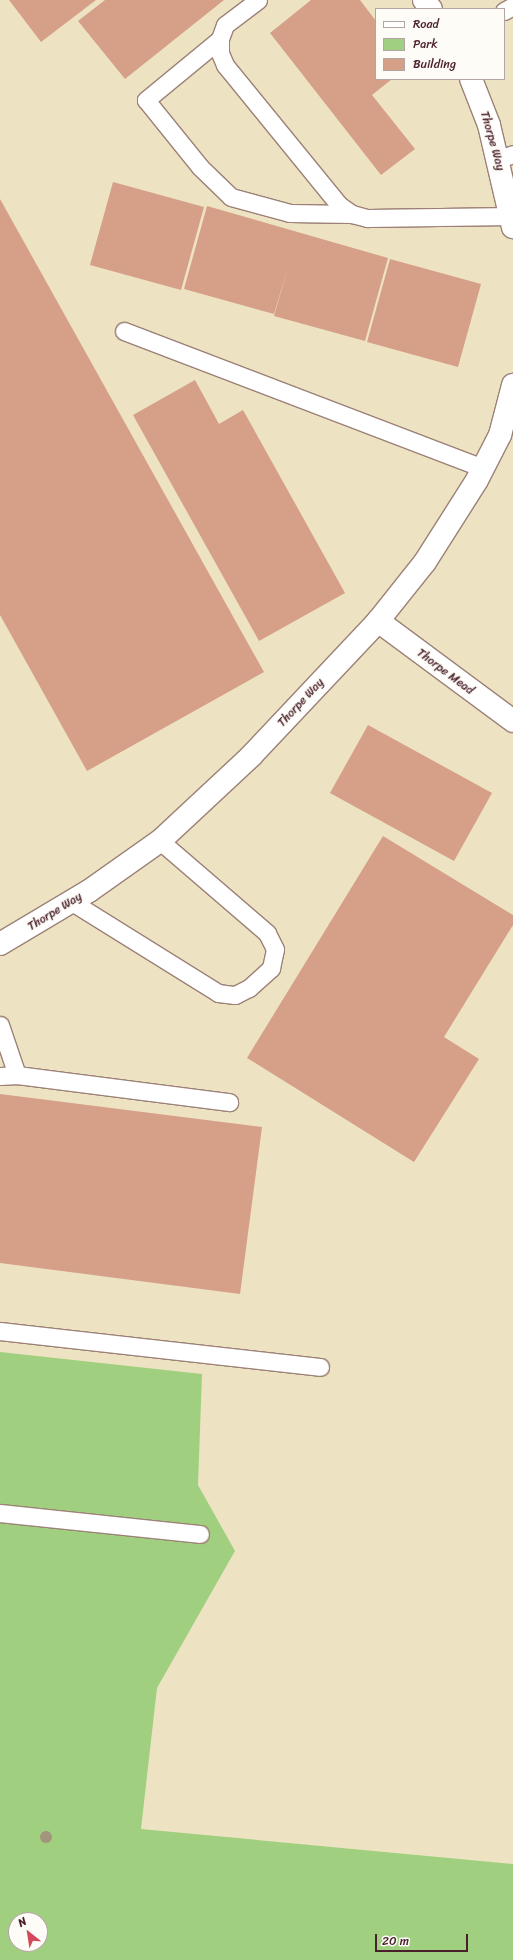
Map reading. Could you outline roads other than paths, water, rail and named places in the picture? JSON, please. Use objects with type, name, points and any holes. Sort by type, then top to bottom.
[{"type":"street","points":[[424,0],[430,8]]},
{"type":"street","name":"Thorpe Way","points":[[471,80],[505,156],[512,221]]},
{"type":"street","name":"Thorpe Way","points":[[0,944],[72,902],[160,842],[251,756],[378,621],[425,562],[483,468],[500,434],[513,385]]},
{"type":"street","name":"Thorpe Mead","points":[[378,621],[513,721]]},
{"type":"lane","points":[[258,0],[225,25],[220,38],[146,100],[200,167],[231,197],[290,213],[352,214],[367,218],[512,221]]},
{"type":"lane","points":[[220,38],[225,65],[339,205],[352,214]]},
{"type":"lane","points":[[124,332],[483,468]]},
{"type":"lane","points":[[72,902],[218,993],[235,995],[249,988],[271,968],[275,949],[267,933],[160,842]]},
{"type":"lane","points":[[0,1026],[17,1074]]},
{"type":"lane","points":[[0,1076],[17,1074],[229,1102]]},
{"type":"lane","points":[[0,1331],[320,1367]]},
{"type":"lane","points":[[0,1513],[200,1534]]}]
